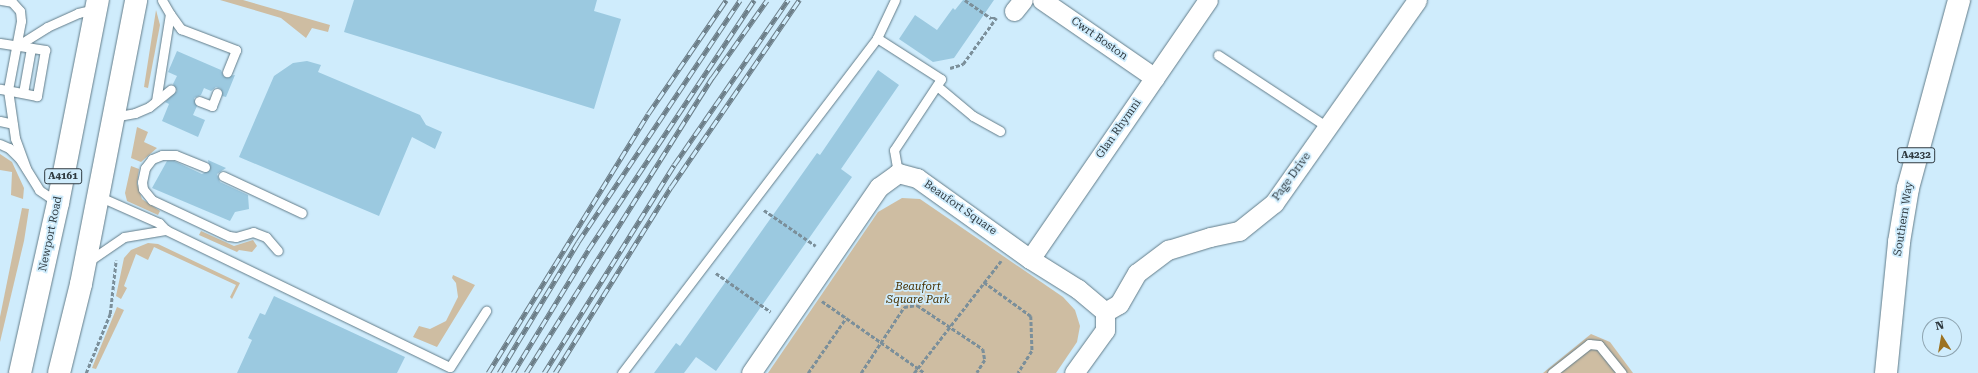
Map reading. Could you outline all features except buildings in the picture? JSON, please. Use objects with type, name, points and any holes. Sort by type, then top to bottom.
[{"type":"main road","points":[[60,373],[84,265],[136,0]]},
{"type":"main road","name":"Southern Way","points":[[1886,373],[1899,242],[1908,188],[1959,0]]},
{"type":"main road","name":"Newport Road","points":[[20,373],[58,203],[97,5]]},
{"type":"street","name":"Cwrt Boston","points":[[1042,0],[1155,78]]},
{"type":"street","name":"Glan Rhymni","points":[[1030,259],[1208,0]]},
{"type":"street","name":"Page Drive","points":[[1105,312],[1119,304],[1138,273],[1168,250],[1210,237],[1239,231],[1274,203],[1417,0]]},
{"type":"street","name":"Beaufort Square","points":[[898,173],[917,178],[1013,245],[1030,259],[1078,289],[1105,312]]},
{"type":"street","points":[[751,373],[809,292],[879,187],[898,173]]},
{"type":"street","points":[[1074,373],[1105,330],[1105,312]]},
{"type":"lane","points":[[1,0],[12,2],[20,12],[17,46],[4,89],[26,168]]},
{"type":"lane","points":[[162,0],[181,29],[236,50],[227,72]]},
{"type":"lane","points":[[622,373],[877,38],[895,0]]},
{"type":"lane","points":[[17,46],[47,27],[97,5]]},
{"type":"lane","points":[[156,101],[170,14]]},
{"type":"lane","points":[[877,38],[937,82],[973,116],[1000,131]]},
{"type":"lane","points":[[0,43],[45,50],[37,96],[4,89]]},
{"type":"lane","points":[[23,93],[31,48]]},
{"type":"lane","points":[[1218,55],[1327,127]]},
{"type":"lane","points":[[898,173],[894,150],[937,82]]},
{"type":"lane","points":[[112,117],[135,113],[156,101],[171,89]]},
{"type":"lane","points":[[199,101],[212,106],[217,93]]},
{"type":"lane","points":[[0,122],[13,124]]},
{"type":"lane","points":[[0,144],[8,148],[26,168],[39,190],[58,203]]},
{"type":"lane","points":[[205,167],[175,155],[162,154],[148,162],[142,176],[143,189],[152,200],[229,236],[236,237],[253,232],[266,237],[278,251]]},
{"type":"lane","points":[[223,176],[302,213]]},
{"type":"lane","points":[[98,196],[159,223],[166,230],[449,370],[486,311]]},
{"type":"lane","points":[[84,265],[124,237],[166,230]]},
{"type":"lane","points":[[1552,373],[1589,344],[1599,345],[1622,373]]},
{"type":"path","points":[[965,0],[991,18],[1003,19],[1019,6]]},
{"type":"path","points":[[937,82],[943,70],[963,64],[996,18]]},
{"type":"path","points":[[752,201],[832,258]]},
{"type":"path","points":[[914,373],[1013,245]]},
{"type":"path","points":[[86,373],[110,314],[116,260],[120,256]]},
{"type":"path","points":[[705,264],[787,323]]},
{"type":"path","points":[[984,282],[1031,316],[1032,351],[1018,373]]},
{"type":"path","points":[[809,292],[925,373]]},
{"type":"path","points":[[861,373],[904,307],[917,305],[983,350],[985,360],[977,373]]},
{"type":"path","points":[[808,373],[846,318]]},
{"type":"green space","points":[[220,0],[243,0],[330,25],[328,32],[312,28],[306,38],[281,18]]},
{"type":"green space","points":[[156,10],[160,25],[148,88],[144,87]]},
{"type":"green space","points":[[137,127],[148,132],[144,142],[157,148],[141,162],[131,158]]},
{"type":"green space","points":[[0,154],[12,162],[24,188],[23,199],[11,195],[12,172],[0,170]]},
{"type":"green space","points":[[131,166],[139,169],[137,184],[142,199],[160,211],[158,215],[127,201],[125,193]]},
{"type":"green space","name":"Beaufort Square Park","points":[[902,198],[920,199],[1063,297],[1075,310],[1080,326],[1077,342],[1056,373],[768,373],[878,212]]},
{"type":"green space","points":[[22,208],[29,209],[24,241],[0,342],[0,317]]},
{"type":"green space","points":[[201,231],[234,246],[253,240],[257,246],[252,252],[239,250],[237,252],[199,235]]},
{"type":"green space","points":[[148,243],[158,244],[240,283],[232,299],[230,297],[236,285],[154,247],[148,260],[136,254],[124,286],[127,288],[121,299],[116,296],[124,258],[131,250]]},
{"type":"green space","points":[[453,275],[475,285],[437,347],[413,337],[419,326],[430,329],[446,321],[458,297],[456,283],[452,278]]},
{"type":"green space","points":[[117,307],[124,310],[96,369],[92,368]]},
{"type":"green space","points":[[1591,334],[1610,342],[1633,373],[1543,373]]},
{"type":"railway","points":[[488,373],[648,114],[726,0]]},
{"type":"railway","points":[[499,373],[578,242],[740,0]]},
{"type":"railway","points":[[513,373],[588,250],[754,0]]},
{"type":"railway","points":[[526,373],[712,78],[767,0]]},
{"type":"railway","points":[[544,373],[674,165],[788,0]]},
{"type":"railway","points":[[555,373],[671,187],[799,0]]}]
